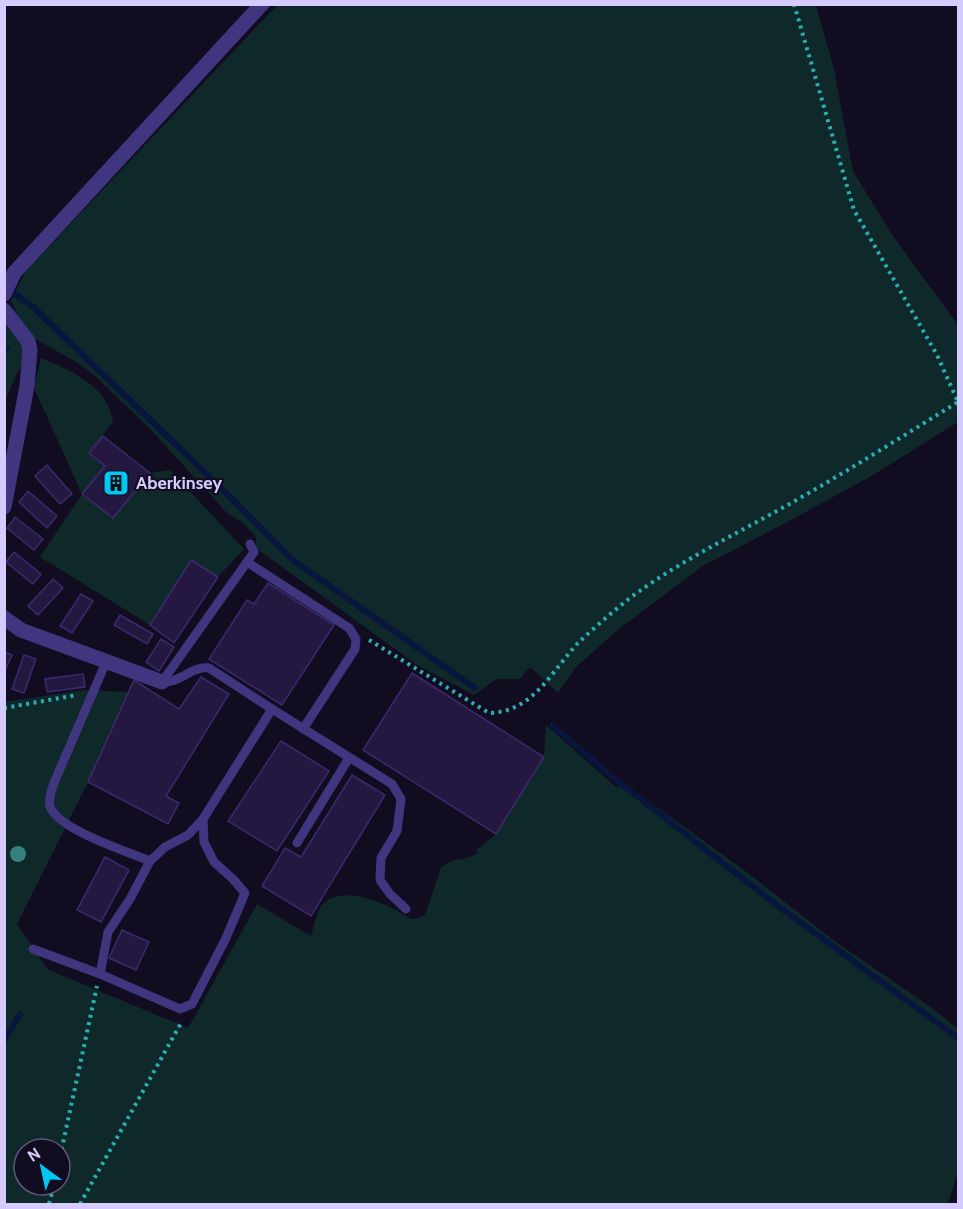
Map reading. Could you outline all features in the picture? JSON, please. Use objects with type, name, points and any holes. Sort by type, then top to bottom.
[{"type":"street","points":[[4,294],[14,273],[262,4]]},
{"type":"street","points":[[4,310],[28,341],[30,350],[27,386],[4,507]]},
{"type":"street","points":[[4,618],[21,630],[162,682]]},
{"type":"lane","points":[[162,682],[254,552],[250,544]]},
{"type":"lane","points":[[247,562],[349,628],[356,639],[355,649],[303,729]]},
{"type":"lane","points":[[106,662],[54,783],[50,807],[56,816],[70,827],[150,861]]},
{"type":"lane","points":[[162,682],[180,679],[200,667],[209,668],[392,784],[401,799],[397,831],[381,858],[380,880],[390,894],[406,909]]},
{"type":"lane","points":[[100,974],[108,932],[130,899],[150,861],[165,847],[188,835],[203,819],[272,709]]},
{"type":"lane","points":[[297,843],[349,758]]},
{"type":"lane","points":[[33,949],[100,974],[180,1009],[192,1004],[226,938],[245,893],[214,862],[204,842],[203,819]]},
{"type":"path","points":[[349,628],[489,713],[503,713],[524,703],[540,689],[579,643],[626,601],[683,562],[776,512],[958,402],[937,355],[854,210],[794,4]]},
{"type":"path","points":[[4,708],[95,690]]},
{"type":"path","points":[[64,1137],[100,974]]},
{"type":"path","points":[[80,1204],[192,1004]]},
{"type":"green space","points":[[277,5],[816,5],[834,69],[853,171],[893,236],[958,325],[958,422],[875,474],[701,567],[618,630],[576,667],[558,693],[530,667],[520,679],[497,679],[474,695],[417,665],[256,548],[256,537],[243,523],[227,513],[150,429],[95,376],[78,363],[32,337],[19,320],[11,300],[26,271]]},
{"type":"green space","points":[[5,325],[30,350],[29,360],[18,371],[5,401]]},
{"type":"green space","points":[[41,358],[87,381],[104,399],[110,410],[113,422],[89,453],[105,466],[82,494],[34,388]]},
{"type":"green space","points":[[170,470],[244,549],[218,577],[191,561],[150,625],[40,557],[82,494],[113,518],[150,473]]},
{"type":"green space","points":[[84,690],[129,692],[88,782],[17,924],[47,969],[188,1028],[257,904],[311,936],[320,908],[331,898],[354,896],[366,898],[379,902],[411,919],[425,915],[441,867],[453,860],[477,854],[477,849],[496,834],[544,757],[546,725],[616,787],[628,786],[752,876],[833,940],[928,1005],[958,1029],[958,1171],[948,1204],[5,1204],[4,702]]},
{"type":"building","name":"Aberkinsey","points":[[103,436],[150,473],[113,518],[82,494],[105,466],[89,453]]},
{"type":"building","points":[[47,465],[72,494],[60,504],[35,476]]},
{"type":"building","points":[[28,491],[57,516],[47,528],[19,502]]},
{"type":"building","points":[[15,517],[43,539],[34,550],[7,528]]},
{"type":"building","points":[[14,552],[41,574],[33,584],[6,562]]},
{"type":"building","points":[[191,560],[218,577],[174,643],[150,625]]},
{"type":"building","points":[[53,579],[63,588],[38,615],[28,606]]},
{"type":"building","points":[[268,583],[334,625],[282,705],[209,659],[247,600],[254,604]]},
{"type":"building","points":[[81,594],[93,601],[72,633],[60,626]]},
{"type":"building","points":[[120,615],[153,634],[147,644],[114,625]]},
{"type":"building","points":[[161,639],[174,647],[159,671],[146,662]]},
{"type":"building","points":[[4,652],[12,655],[4,673]]},
{"type":"building","points":[[24,655],[36,659],[24,693],[12,689]]},
{"type":"building","points":[[412,673],[544,757],[496,834],[363,750]]},
{"type":"building","points":[[83,674],[85,687],[47,692],[45,679]]},
{"type":"building","points":[[201,677],[229,694],[166,796],[179,803],[168,824],[88,782],[134,680],[179,709]]},
{"type":"building","points":[[281,741],[329,771],[277,851],[228,821]]},
{"type":"building","points":[[352,775],[385,795],[311,916],[262,886],[285,848],[301,857]]},
{"type":"building","points":[[105,857],[129,870],[101,922],[77,910]]},
{"type":"building","points":[[122,930],[149,942],[136,970],[109,958]]},
{"type":"waterway","points":[[13,293],[31,305],[294,561],[475,688]]},
{"type":"waterway","points":[[552,725],[610,775],[778,906],[958,1038]]},
{"type":"waterway","points":[[4,1041],[20,1014]]},
{"type":"place","name":"Aberkinsey","points":[[116,483]]}]
